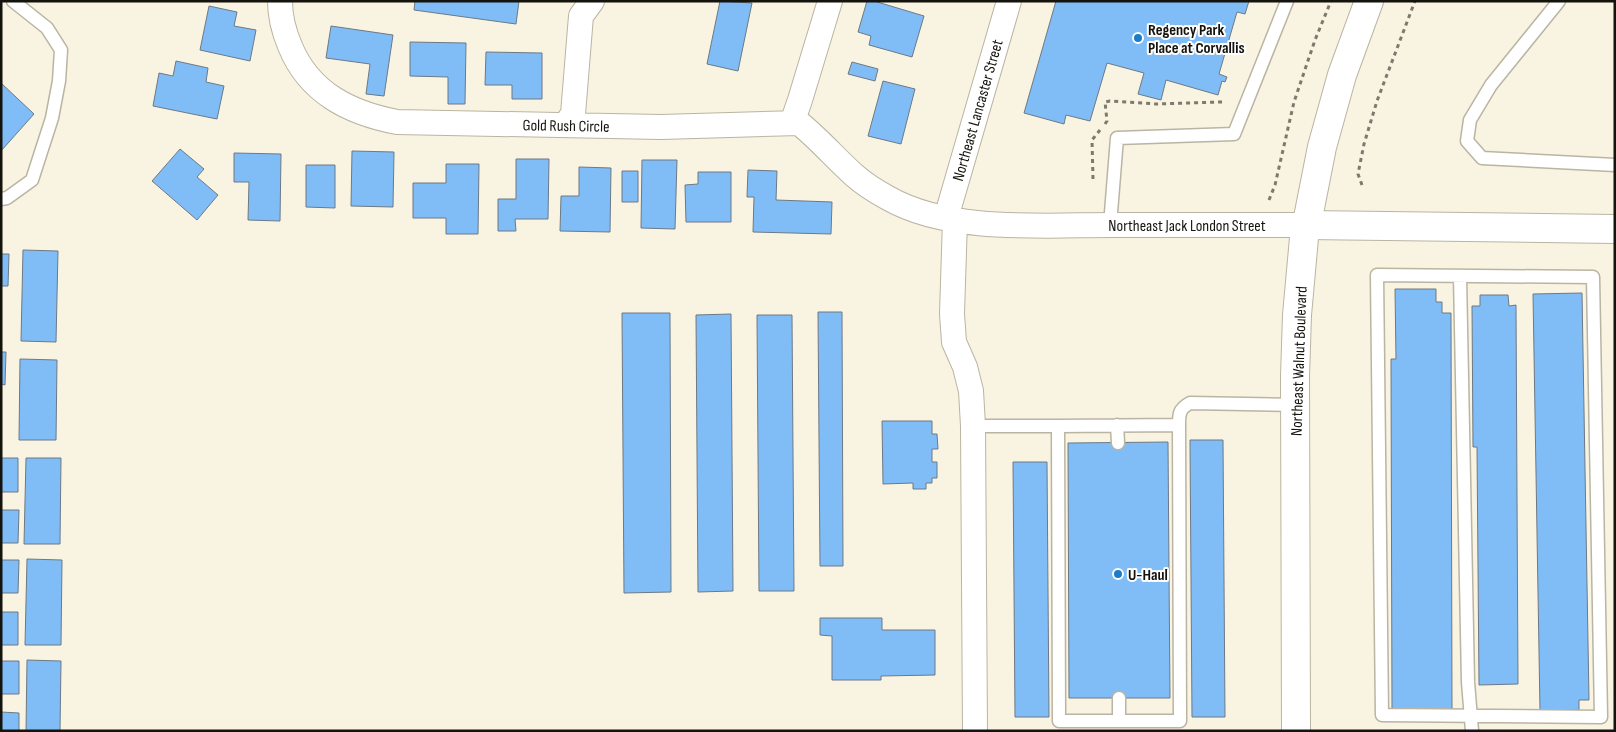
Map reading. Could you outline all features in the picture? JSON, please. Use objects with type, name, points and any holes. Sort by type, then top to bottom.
[{"type":"main road","name":"Northeast Walnut Boulevard","points":[[1296,731],[1295,405],[1297,315],[1306,225],[1322,147],[1332,111],[1342,76],[1369,1]]},
{"type":"main road","name":"Northeast Jack London Street","points":[[1306,225],[1615,229]]},
{"type":"street","name":"Gold Rush Circle","points":[[280,1],[285,33],[296,60],[307,76],[328,96],[352,109],[374,117],[397,122],[662,127],[792,122]]},
{"type":"street","points":[[565,125],[573,114],[581,16],[592,1]]},
{"type":"street","points":[[792,122],[830,1]]},
{"type":"street","name":"Northeast Lancaster Street","points":[[974,731],[973,426],[971,391],[965,367],[954,342],[950,219],[1009,1]]},
{"type":"street","name":"Northeast Jack London Street","points":[[792,122],[799,123],[815,136],[855,176],[890,199],[917,210],[950,219],[975,223],[1306,225]]},
{"type":"lane","points":[[1,199],[7,198],[32,180],[52,118],[59,81],[61,50],[47,28],[13,1]]},
{"type":"lane","points":[[1110,225],[1117,138],[1234,134],[1287,1]]},
{"type":"lane","points":[[1559,1],[1491,85],[1470,120],[1467,141],[1482,158],[1615,165]]},
{"type":"lane","points":[[1377,275],[1460,276],[1593,277],[1601,717],[1382,715],[1377,275]]},
{"type":"lane","points":[[1460,276],[1468,682],[1472,731]]},
{"type":"lane","points":[[1058,426],[1059,721],[1119,721],[1180,726],[1179,413],[1182,407],[1190,404],[1295,405]]},
{"type":"lane","points":[[1117,425],[1118,443]]},
{"type":"lane","points":[[973,426],[1179,425]]},
{"type":"lane","points":[[1119,698],[1119,721]]},
{"type":"path","points":[[1266,203],[1271,199],[1275,185],[1294,102],[1315,40],[1332,1]]},
{"type":"path","points":[[1362,185],[1358,174],[1364,144],[1377,100],[1415,1]]},
{"type":"building","points":[[415,1],[519,1],[516,24],[414,10]]},
{"type":"building","points":[[720,1],[752,3],[738,71],[707,64]]},
{"type":"building","points":[[867,1],[874,1],[924,16],[912,57],[869,45],[871,36],[858,32]]},
{"type":"building","name":"Regency Park Place at Corvallis","points":[[1056,1],[1249,1],[1245,14],[1237,12],[1219,74],[1227,77],[1225,82],[1222,81],[1218,95],[1166,80],[1161,100],[1138,94],[1144,73],[1107,63],[1090,121],[1066,115],[1064,124],[1024,113]]},
{"type":"building","points":[[209,6],[237,12],[234,26],[256,30],[250,61],[200,50]]},
{"type":"building","points":[[331,26],[393,35],[384,96],[366,94],[370,64],[326,58]]},
{"type":"building","points":[[410,42],[466,43],[465,104],[448,104],[448,77],[410,76]]},
{"type":"building","points":[[486,52],[542,53],[542,99],[512,99],[512,85],[485,85]]},
{"type":"building","points":[[176,61],[208,68],[206,82],[224,86],[217,119],[153,106],[159,73],[173,76]]},
{"type":"building","points":[[852,62],[878,69],[875,81],[848,74]]},
{"type":"building","points":[[883,81],[915,89],[901,144],[868,136]]},
{"type":"building","points":[[1,83],[34,114],[1,151]]},
{"type":"building","points":[[180,149],[204,169],[197,177],[218,195],[197,220],[152,181]]},
{"type":"building","points":[[352,151],[394,152],[393,207],[351,206]]},
{"type":"building","points":[[234,153],[281,154],[280,221],[248,220],[249,182],[234,182]]},
{"type":"building","points":[[516,159],[549,159],[548,219],[515,219],[516,231],[498,231],[498,199],[516,199]]},
{"type":"building","points":[[642,160],[677,160],[675,229],[641,228]]},
{"type":"building","points":[[446,164],[479,164],[478,234],[446,234],[446,218],[413,218],[413,183],[446,183]]},
{"type":"building","points":[[306,165],[335,165],[335,208],[306,207]]},
{"type":"building","points":[[579,167],[611,168],[610,232],[560,231],[561,196],[579,196]]},
{"type":"building","points":[[748,170],[777,171],[776,200],[832,202],[831,234],[753,232],[754,197],[747,197]]},
{"type":"building","points":[[622,171],[638,171],[638,202],[622,202]]},
{"type":"building","points":[[698,172],[731,172],[731,222],[686,222],[685,185],[698,184]]},
{"type":"building","points":[[23,250],[58,251],[56,342],[21,341]]},
{"type":"building","points":[[1,254],[9,254],[8,286],[1,286]]},
{"type":"building","points":[[1395,289],[1436,289],[1436,302],[1442,302],[1442,313],[1451,313],[1452,710],[1392,710],[1391,359],[1396,359]]},
{"type":"building","points":[[1582,293],[1589,700],[1579,700],[1579,710],[1540,711],[1533,294]]},
{"type":"building","points":[[1480,295],[1508,295],[1509,306],[1516,305],[1518,684],[1479,685],[1477,447],[1473,447],[1472,306],[1480,306]]},
{"type":"building","points":[[818,312],[842,312],[843,566],[820,566]]},
{"type":"building","points":[[622,313],[670,313],[671,592],[624,593]]},
{"type":"building","points":[[731,314],[733,591],[698,592],[696,315]]},
{"type":"building","points":[[757,315],[792,315],[794,591],[759,591]]},
{"type":"building","points":[[1,352],[6,352],[5,385],[1,384]]},
{"type":"building","points":[[20,359],[57,360],[56,440],[19,440]]},
{"type":"building","points":[[882,421],[932,421],[932,434],[937,434],[938,449],[932,449],[932,462],[937,462],[937,478],[932,478],[932,483],[926,483],[926,489],[913,489],[913,483],[883,484]]},
{"type":"building","points":[[1190,440],[1223,440],[1225,717],[1192,717]]},
{"type":"building","points":[[1168,442],[1170,698],[1069,698],[1068,443]]},
{"type":"building","points":[[1,458],[18,458],[18,492],[1,492]]},
{"type":"building","points":[[26,458],[61,458],[60,544],[24,544]]},
{"type":"building","points":[[1013,462],[1047,462],[1049,717],[1015,717]]},
{"type":"building","points":[[1,510],[19,510],[18,543],[1,543]]},
{"type":"building","points":[[27,559],[62,560],[61,645],[25,645]]},
{"type":"building","points":[[1,560],[19,560],[18,593],[1,593]]},
{"type":"building","points":[[1,612],[18,612],[18,645],[1,645]]},
{"type":"building","points":[[820,618],[882,618],[882,630],[935,630],[935,675],[881,676],[881,680],[832,680],[832,636],[820,635]]},
{"type":"building","points":[[27,660],[61,661],[60,731],[26,731]]},
{"type":"building","points":[[1,661],[19,661],[19,694],[1,694]]},
{"type":"building","points":[[1,712],[19,713],[19,731],[1,731]]},
{"type":"place","name":"Regency Park Place at Corvallis","points":[[1138,38]]},
{"type":"place","name":"U-Haul","points":[[1118,574]]}]
